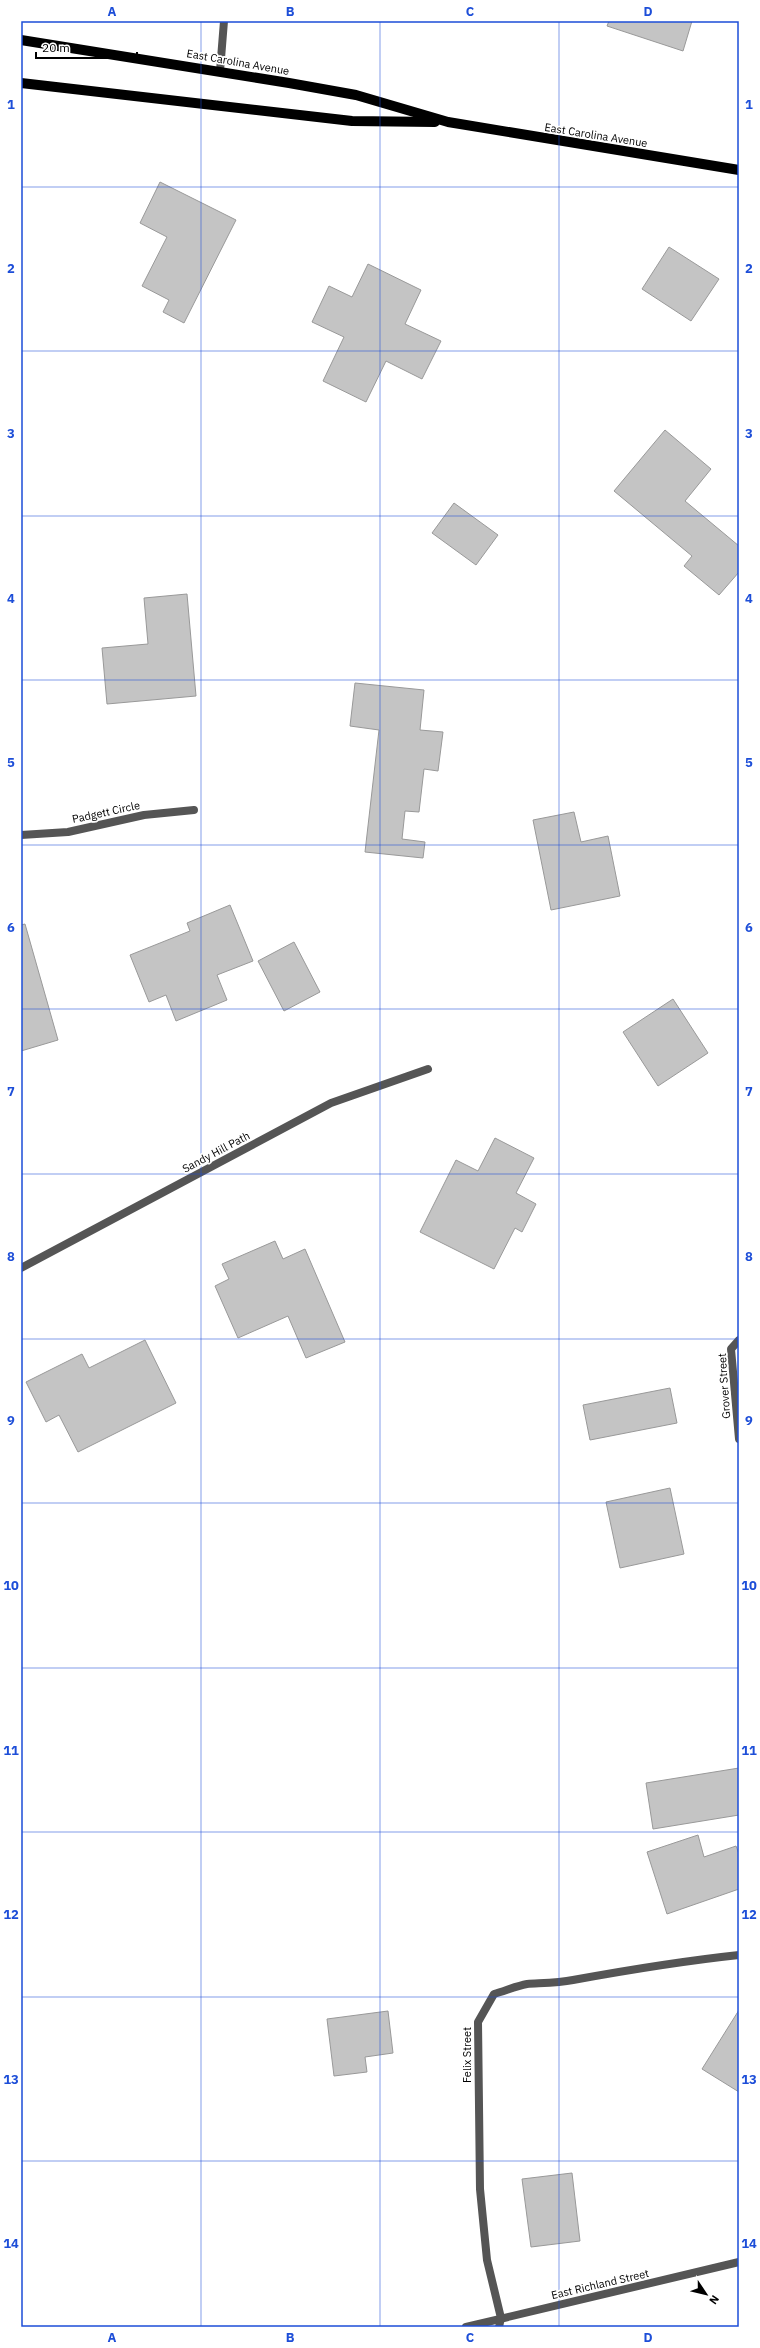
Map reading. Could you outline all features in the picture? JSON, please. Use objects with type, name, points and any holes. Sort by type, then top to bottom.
[{"type":"main road","name":"East Carolina Avenue","points":[[21,40],[220,71],[356,95],[448,122],[739,170]]},
{"type":"main road","name":"East Carolina Avenue","points":[[21,83],[352,121],[448,122]]},
{"type":"street","points":[[220,71],[224,21]]},
{"type":"street","name":"Padgett Circle","points":[[21,835],[68,832],[144,815],[194,810]]},
{"type":"street","name":"Sandy Hill Path","points":[[21,1268],[331,1103],[428,1069]]},
{"type":"street","name":"Grover Street","points":[[739,1340],[731,1349],[739,1439]]},
{"type":"street","name":"Felix Street","points":[[501,2318],[487,2260],[480,2189],[478,2022],[494,1994],[525,1985],[570,1981],[628,1969],[656,1967],[684,1960],[739,1955]]},
{"type":"street","name":"East Richland Street","points":[[466,2327],[739,2262]]},
{"type":"street","points":[[499,2327],[501,2318]]},
{"type":"building","points":[[609,21],[692,21],[683,51],[607,26]]},
{"type":"building","points":[[160,182],[236,220],[184,323],[163,312],[169,300],[142,286],[167,237],[140,223]]},
{"type":"building","points":[[669,247],[719,279],[691,321],[642,289]]},
{"type":"building","points":[[368,264],[421,290],[405,324],[441,341],[422,379],[386,361],[366,402],[323,381],[344,337],[312,322],[329,286],[352,297]]},
{"type":"building","points":[[665,430],[711,469],[685,501],[739,546],[739,572],[719,595],[684,566],[692,556],[614,491]]},
{"type":"building","points":[[454,503],[498,535],[476,565],[432,533]]},
{"type":"building","points":[[187,594],[196,696],[107,704],[102,648],[148,644],[144,598]]},
{"type":"building","points":[[355,683],[424,690],[420,730],[443,732],[438,771],[424,769],[419,812],[405,811],[402,839],[425,842],[423,858],[365,852],[379,730],[350,726]]},
{"type":"building","points":[[574,812],[581,842],[608,836],[620,896],[551,910],[533,820]]},
{"type":"building","points":[[230,905],[253,961],[217,975],[227,1000],[176,1021],[166,995],[149,1002],[130,955],[190,931],[187,923]]},
{"type":"building","points":[[25,924],[58,1040],[21,1051],[21,925]]},
{"type":"building","points":[[294,942],[320,992],[284,1011],[258,961]]},
{"type":"building","points":[[673,999],[708,1053],[658,1086],[623,1032]]},
{"type":"building","points":[[495,1138],[534,1158],[516,1193],[536,1204],[522,1232],[515,1228],[494,1269],[420,1232],[456,1160],[478,1171]]},
{"type":"building","points":[[275,1241],[283,1259],[305,1249],[345,1342],[306,1358],[288,1316],[238,1338],[215,1286],[229,1279],[222,1264]]},
{"type":"building","points":[[145,1340],[176,1403],[78,1452],[59,1415],[46,1422],[26,1382],[82,1354],[89,1368]]},
{"type":"building","points":[[670,1388],[677,1423],[590,1440],[583,1405]]},
{"type":"building","points":[[670,1488],[684,1554],[620,1568],[606,1502]]},
{"type":"building","points":[[739,1768],[739,1815],[653,1829],[646,1783]]},
{"type":"building","points":[[698,1835],[704,1857],[736,1846],[739,1854],[739,1889],[667,1914],[647,1852]]},
{"type":"building","points":[[739,2010],[739,2092],[702,2069]]},
{"type":"building","points":[[388,2011],[393,2053],[365,2057],[367,2072],[334,2076],[327,2019]]},
{"type":"building","points":[[572,2173],[580,2241],[531,2247],[522,2179]]}]
